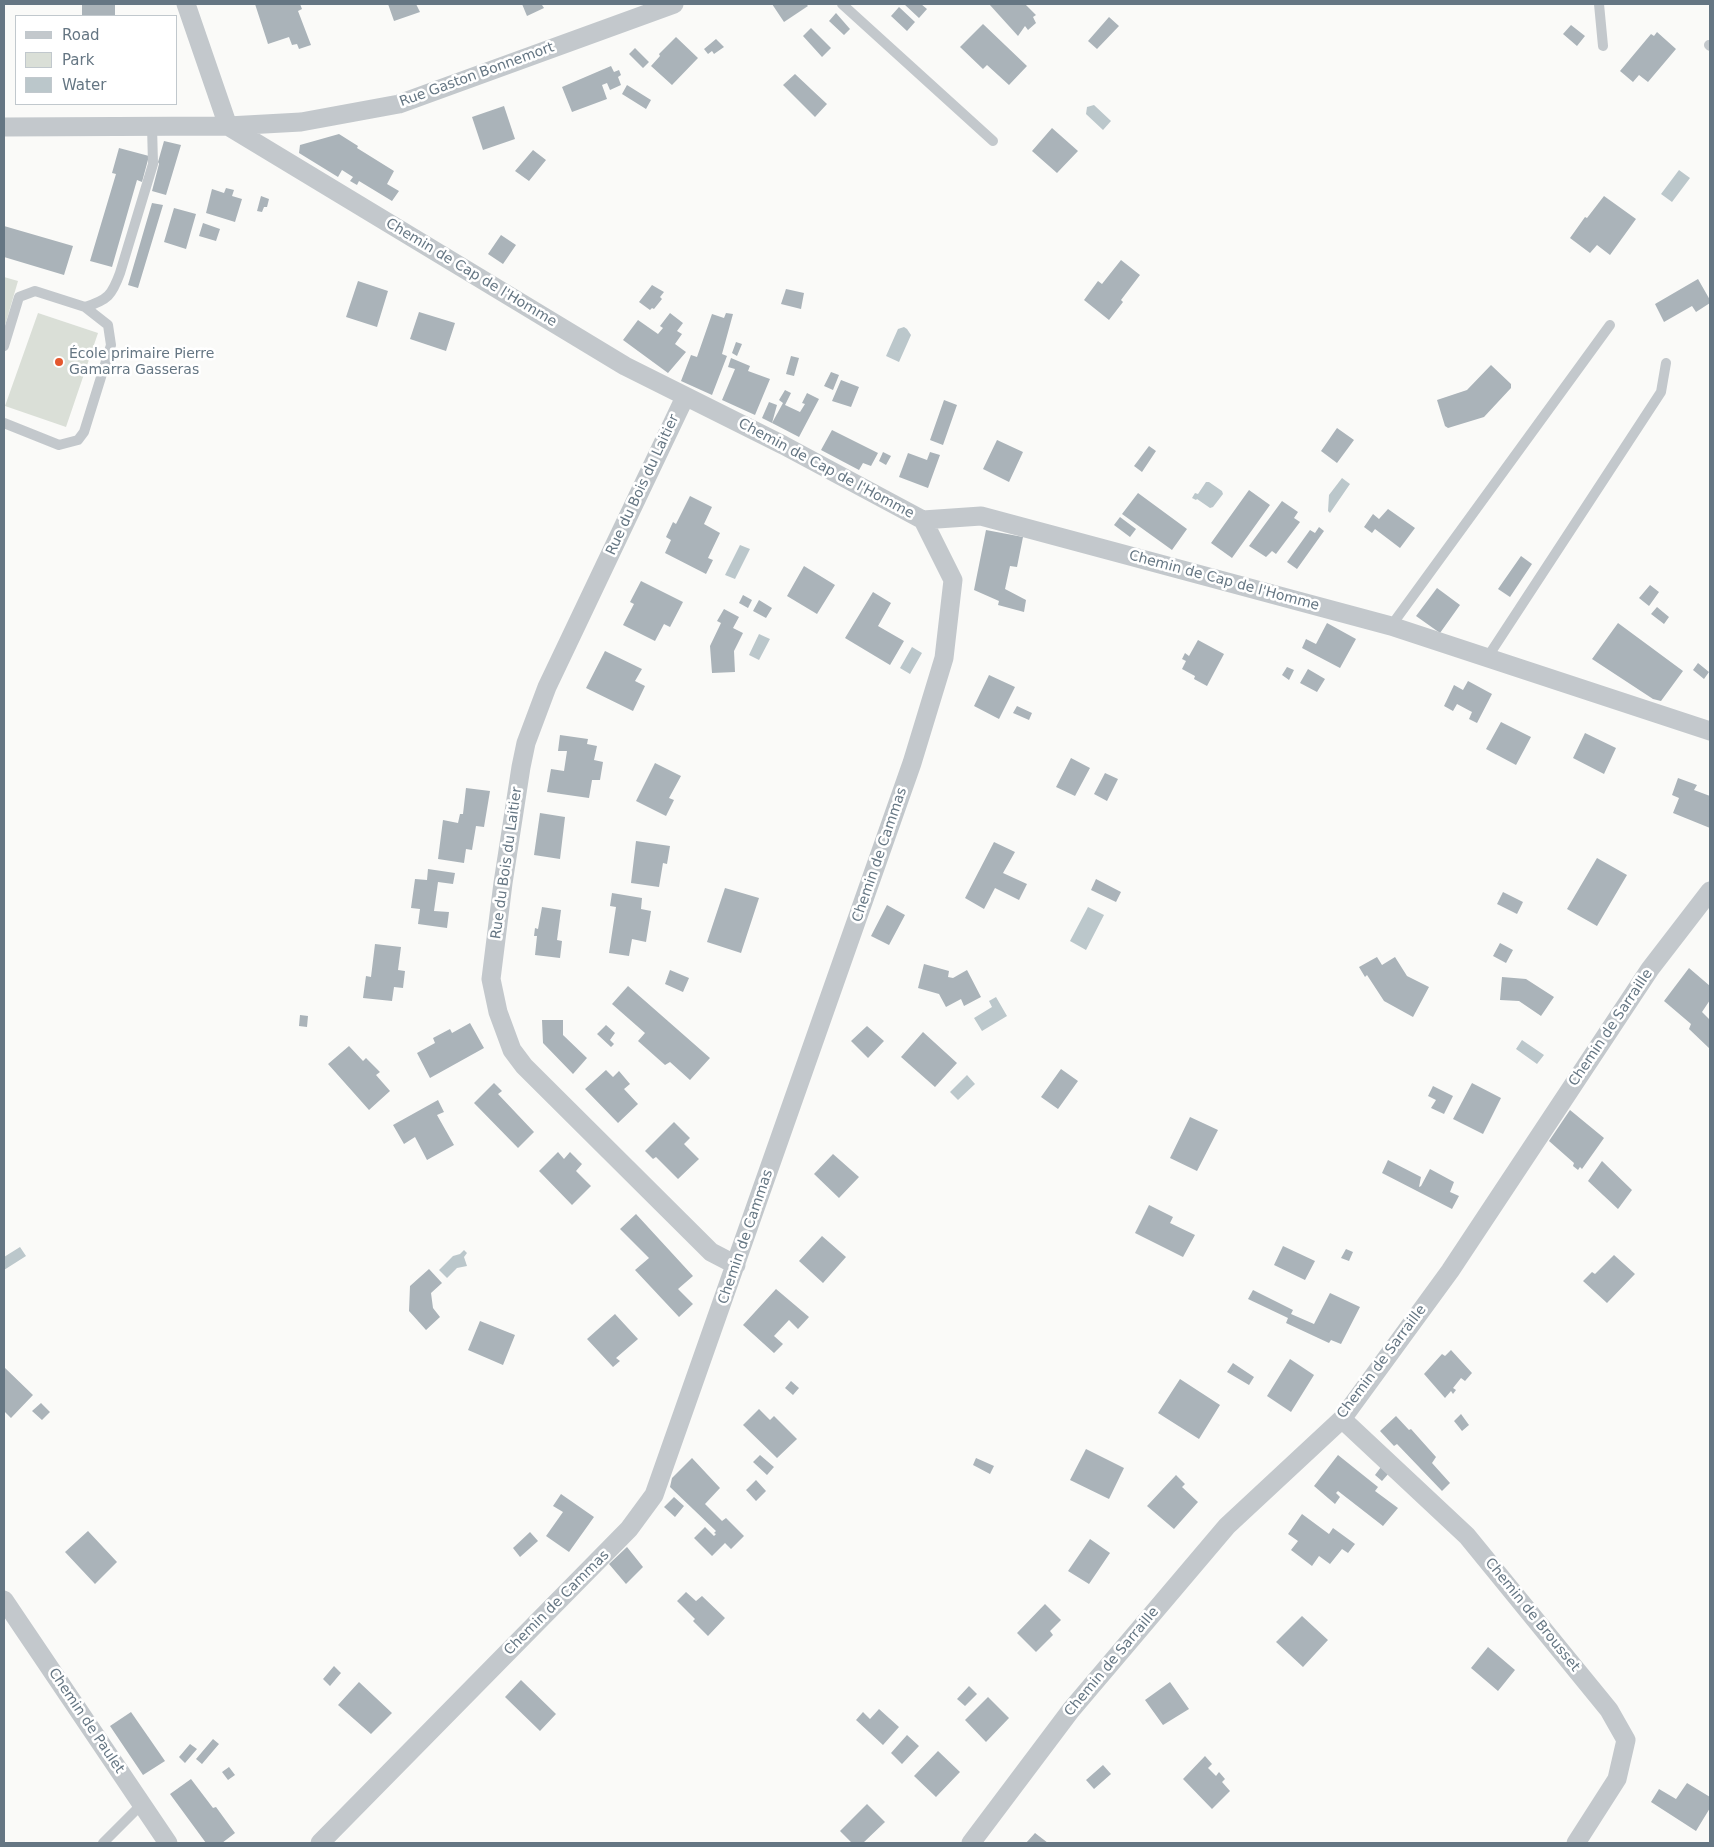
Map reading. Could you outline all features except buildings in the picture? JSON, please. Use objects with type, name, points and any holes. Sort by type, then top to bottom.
[{"type":"street","points":[[186,4],[228,126]]},
{"type":"street","name":"Rue Gaston Bonnemort","points":[[4,127],[228,126],[301,122],[399,104],[674,4]]},
{"type":"street","name":"Chemin de Cap de l'Homme","points":[[228,126],[625,366],[783,444],[924,520],[982,516],[1392,626],[1710,732]]},
{"type":"street","name":"Rue du Bois du Laitier","points":[[685,397],[547,688],[526,743],[503,883],[492,979],[498,1012],[512,1050],[524,1066],[711,1252],[736,1265]]},
{"type":"street","name":"Chemin de Cammas","points":[[320,1843],[634,1523],[654,1495],[912,763],[944,658],[953,580],[924,520]]},
{"type":"street","name":"Chemin de Sarraille","points":[[971,1843],[1071,1710],[1228,1526],[1342,1419],[1450,1271],[1650,968],[1710,891]]},
{"type":"street","name":"Chemin de Brousset","points":[[1342,1419],[1467,1536],[1609,1710],[1626,1740],[1617,1779],[1576,1843]]},
{"type":"street","name":"Chemin de Paulet","points":[[4,1600],[168,1843]]},
{"type":"lane","points":[[842,4],[993,141]]},
{"type":"lane","points":[[1600,4],[1603,46]]},
{"type":"lane","points":[[85,307],[100,302],[114,291],[153,164],[152,126]]},
{"type":"lane","points":[[4,346],[19,297],[35,291],[85,307],[108,325],[111,345],[84,432],[78,440],[59,446],[4,423]]},
{"type":"lane","points":[[1392,626],[1610,325]]},
{"type":"lane","points":[[1488,658],[1660,392],[1666,363]]},
{"type":"lane","points":[[103,1843],[142,1804]]},
{"type":"green space","points":[[4,277],[18,281],[4,329]]},
{"type":"green space","points":[[38,313],[98,333],[66,427],[5,406]]},
{"type":"water","points":[[1094,105],[1111,121],[1103,130],[1086,114],[1087,107]]},
{"type":"water","points":[[1679,170],[1690,178],[1672,202],[1661,194]]},
{"type":"water","points":[[904,327],[911,335],[899,362],[886,356],[898,329]]},
{"type":"water","points":[[1342,478],[1350,484],[1330,513],[1328,511],[1329,495]]},
{"type":"water","points":[[1206,482],[1222,491],[1223,494],[1213,507],[1210,508],[1197,499],[1192,498],[1195,493],[1198,494]]},
{"type":"water","points":[[740,545],[750,549],[735,579],[725,575]]},
{"type":"water","points":[[759,634],[770,639],[759,660],[749,655]]},
{"type":"water","points":[[912,647],[922,653],[910,674],[900,668]]},
{"type":"water","points":[[1088,907],[1104,915],[1086,950],[1070,941]]},
{"type":"water","points":[[996,997],[1007,1016],[982,1031],[974,1018],[992,1007],[989,1001]]},
{"type":"water","points":[[1522,1040],[1544,1055],[1537,1064],[1516,1049]]},
{"type":"water","points":[[967,1075],[975,1084],[958,1100],[950,1092]]},
{"type":"water","points":[[20,1247],[26,1256],[4,1270],[4,1257]]},
{"type":"water","points":[[464,1250],[467,1253],[464,1257],[467,1266],[457,1268],[447,1278],[439,1270],[453,1256],[460,1254]]},
{"type":"place","name":"École primaire Pierre Gamarra Gasseras","points":[[59,362]]}]
